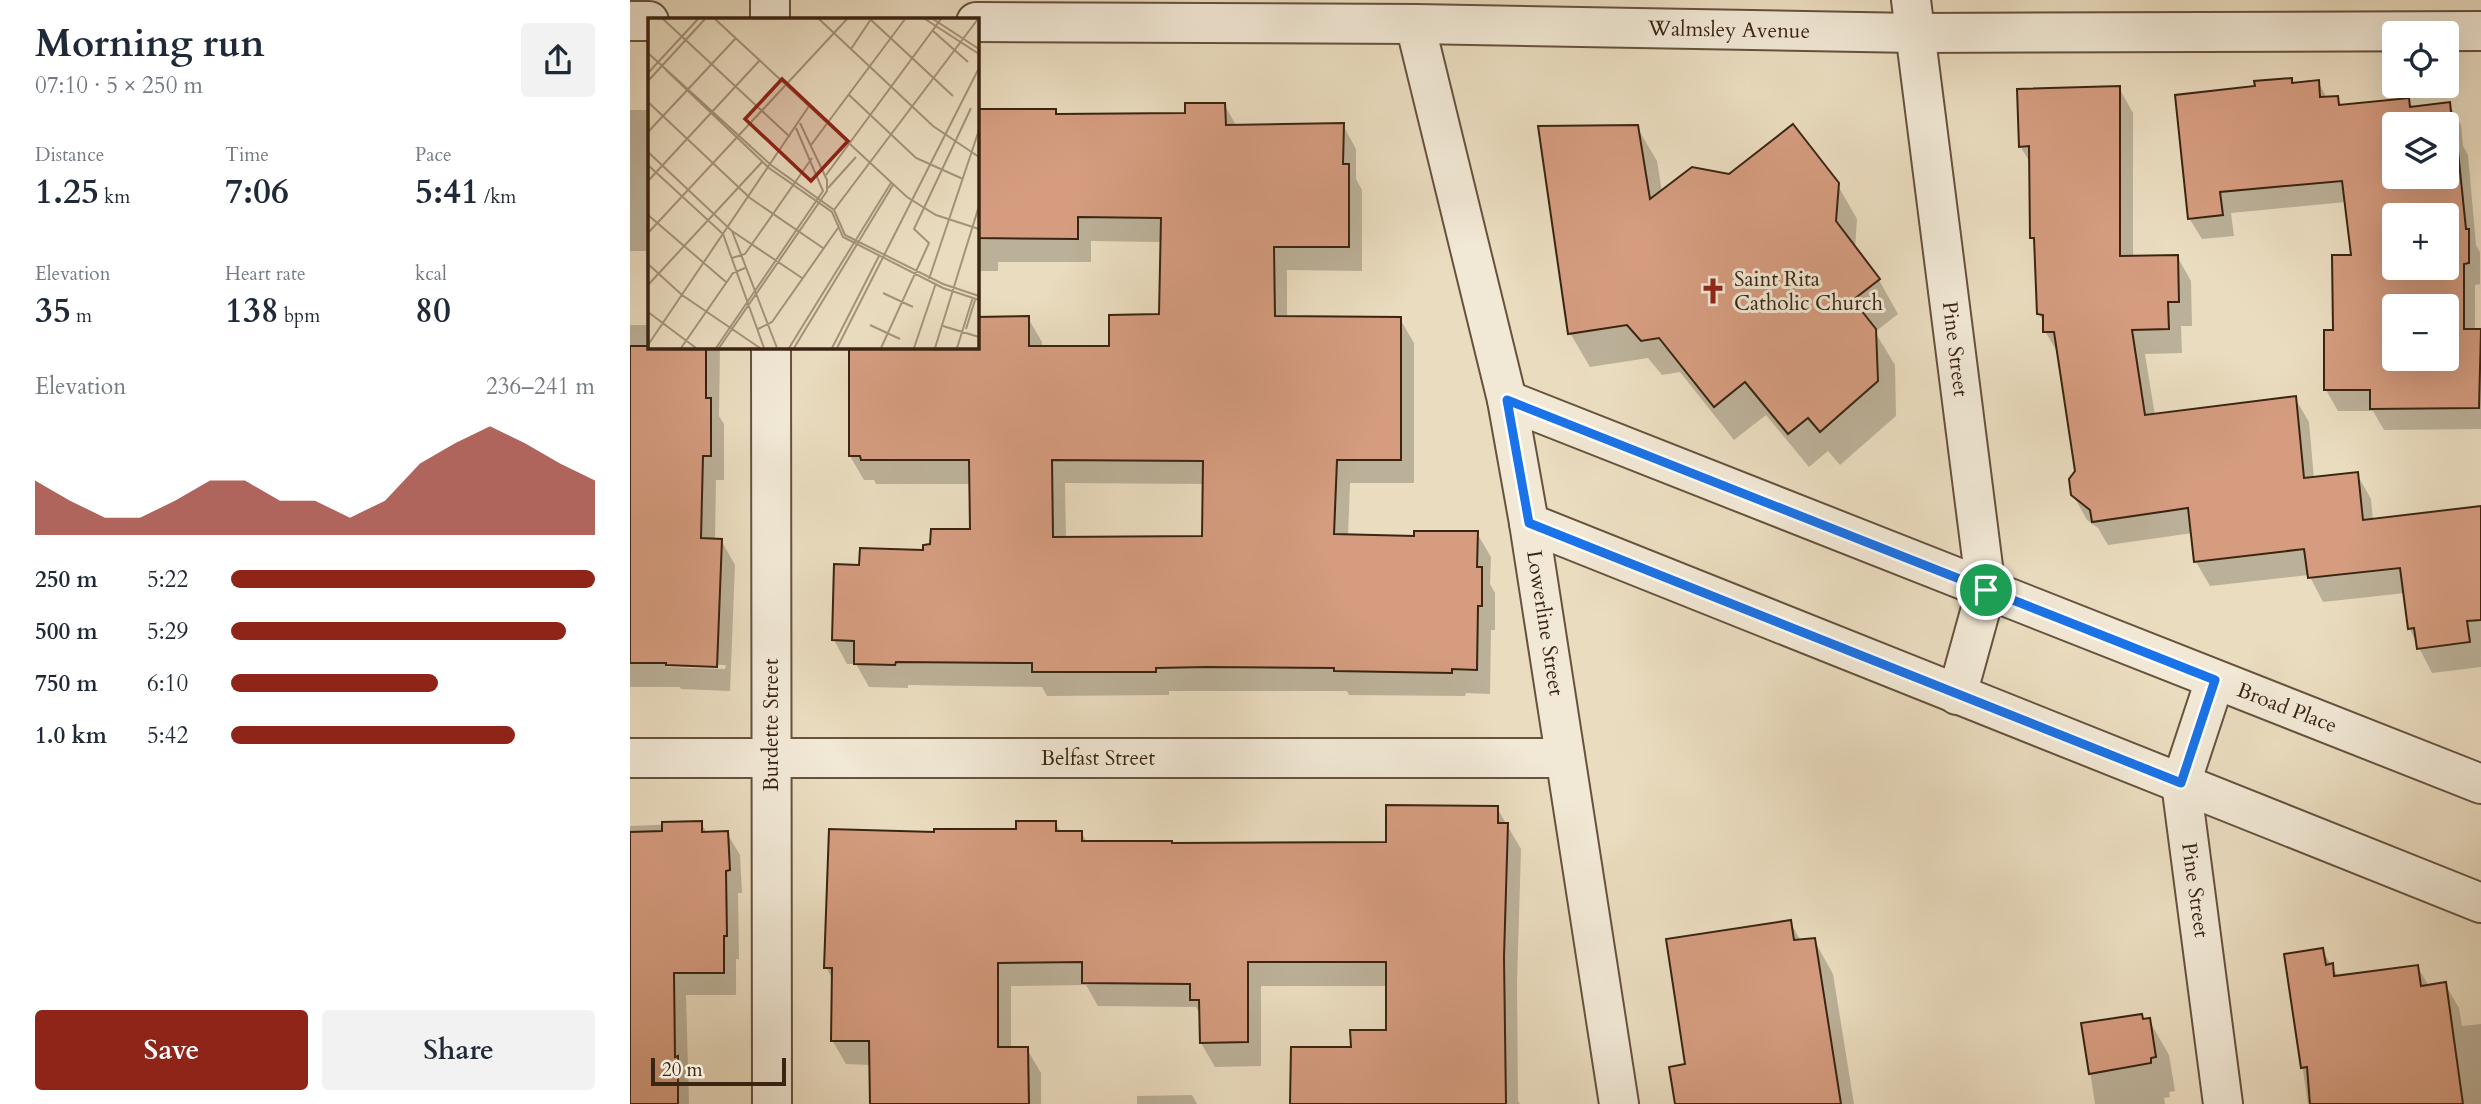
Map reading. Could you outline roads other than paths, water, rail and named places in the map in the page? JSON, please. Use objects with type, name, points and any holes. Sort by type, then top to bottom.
[{"type":"street","points":[[770,0],[770,18]]},
{"type":"street","name":"Walmsley Avenue","points":[[978,22],[1415,24],[1912,17],[2481,31]]},
{"type":"street","name":"Pine Street","points":[[1912,17],[1986,590],[1957,695]]},
{"type":"street","points":[[630,22],[648,21]]},
{"type":"street","name":"Lowerline Street","points":[[1415,24],[1507,400],[1529,523],[1619,1104]]},
{"type":"street","name":"Burdette Street","points":[[771,348],[772,1104]]},
{"type":"street","name":"Broad Place","points":[[1507,400],[2481,784]]},
{"type":"street","points":[[1529,523],[2481,903]]},
{"type":"street","name":"Pine Street","points":[[2215,680],[2181,783],[2223,1104]]},
{"type":"street","name":"Belfast Street","points":[[630,758],[1566,758]]},
{"type":"place","name":"Saint Rita Catholic Church","points":[[1713,291]]}]
